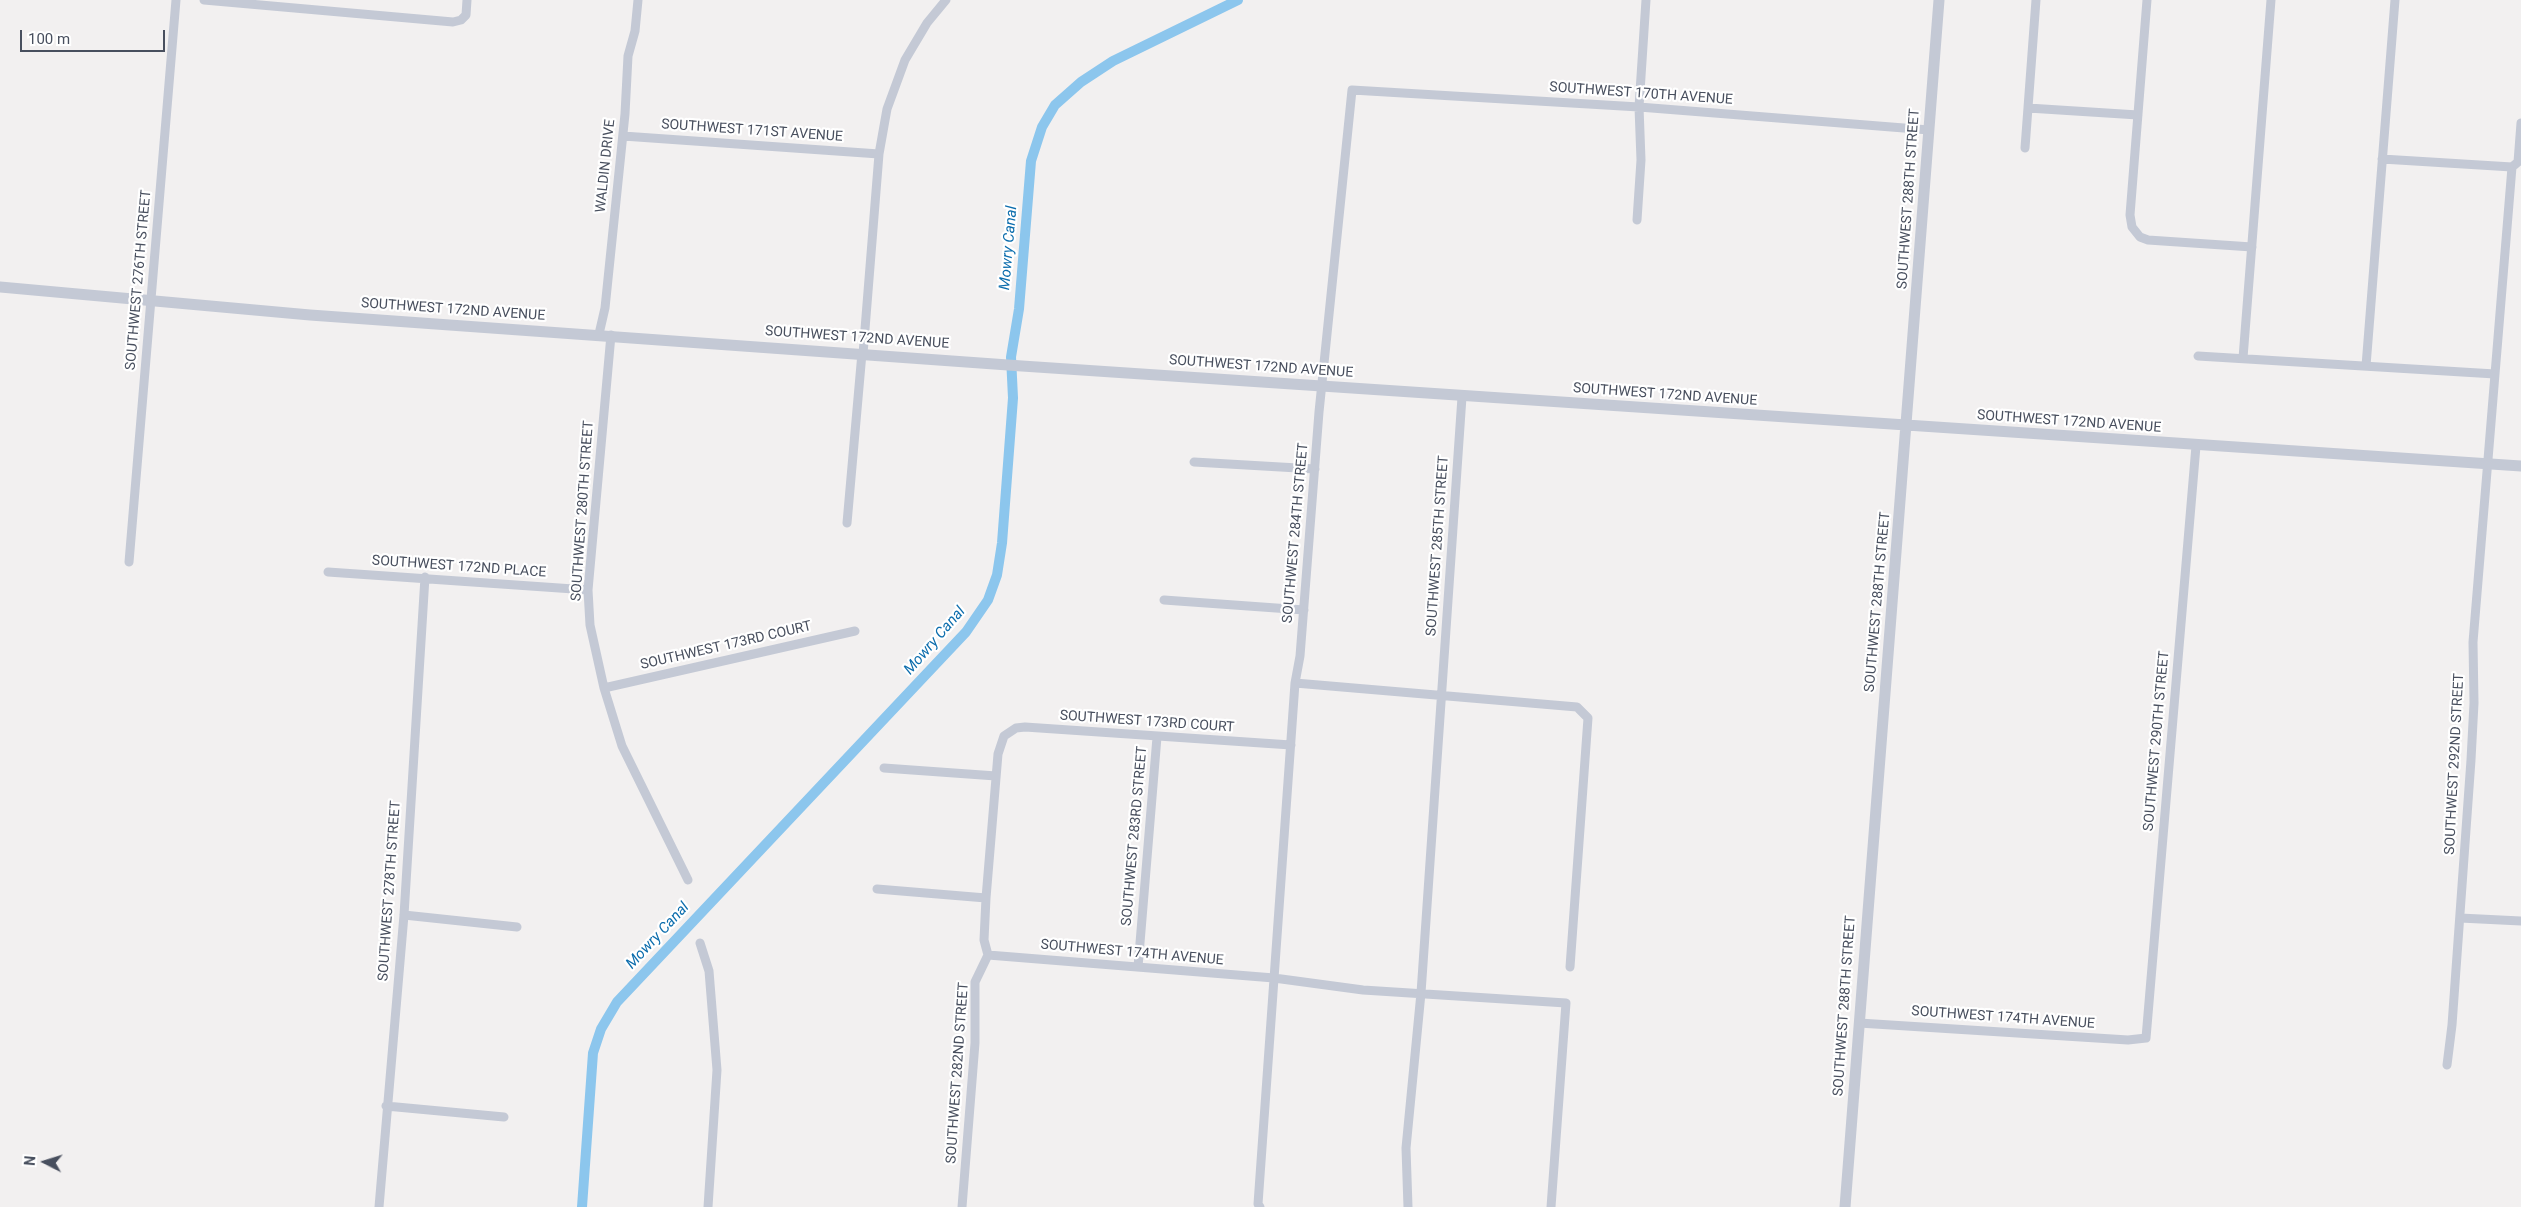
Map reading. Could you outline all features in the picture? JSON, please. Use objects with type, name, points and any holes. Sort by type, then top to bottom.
[{"type":"street","name":"SOUTHWEST 276TH STREET","points":[[129,562],[176,0]]},
{"type":"street","points":[[204,0],[322,5],[453,22],[462,20],[466,15],[468,0]]},
{"type":"street","name":"WALDIN DRIVE","points":[[599,334],[604,308],[623,136],[628,56],[634,31],[638,0]]},
{"type":"street","points":[[847,523],[879,154],[887,109],[905,60],[927,23],[946,0]]},
{"type":"street","points":[[1637,220],[1641,160],[1639,107],[1646,0]]},
{"type":"street","name":"SOUTHWEST 288TH STREET","points":[[1845,1207],[1907,426],[1938,0]]},
{"type":"street","points":[[2025,148],[2036,0]]},
{"type":"street","points":[[2147,0],[2130,218],[2135,232],[2151,241],[2252,247]]},
{"type":"street","points":[[2243,358],[2271,0]]},
{"type":"street","points":[[2366,366],[2395,0]]},
{"type":"street","name":"SOUTHWEST 170TH AVENUE","points":[[1352,90],[1639,107],[1929,130]]},
{"type":"street","name":"SOUTHWEST 284TH STREET","points":[[1260,1207],[1258,1204],[1295,683],[1304,610],[1322,386],[1352,90]]},
{"type":"street","points":[[2028,108],[2138,115]]},
{"type":"street","points":[[2382,159],[2517,164],[2521,123]]},
{"type":"street","name":"SOUTHWEST 171ST AVENUE","points":[[623,136],[879,154]]},
{"type":"street","name":"SOUTHWEST 292ND STREET","points":[[2447,1065],[2460,918],[2474,703],[2473,642],[2495,374],[2517,164]]},
{"type":"street","name":"SOUTHWEST 172ND AVENUE","points":[[0,287],[310,315],[599,334],[1002,365],[2196,446],[2521,466]]},
{"type":"street","name":"SOUTHWEST 280TH STREET","points":[[611,335],[588,590],[590,625],[604,688],[622,746],[688,880]]},
{"type":"street","points":[[2198,356],[2495,374]]},
{"type":"street","name":"SOUTHWEST 285TH STREET","points":[[1408,1207],[1406,1148],[1421,993],[1462,397]]},
{"type":"street","name":"SOUTHWEST 290TH STREET","points":[[2146,1038],[2196,446]]},
{"type":"street","points":[[1194,462],[1315,469]]},
{"type":"street","name":"SOUTHWEST 172ND PLACE","points":[[328,572],[425,577],[588,590]]},
{"type":"street","name":"SOUTHWEST 278TH STREET","points":[[379,1207],[386,1106],[404,915],[425,577]]},
{"type":"street","points":[[1164,600],[1304,610]]},
{"type":"street","name":"SOUTHWEST 173RD COURT","points":[[604,688],[855,631]]},
{"type":"street","points":[[1295,683],[1441,697],[1577,707],[1588,718],[1570,967]]},
{"type":"street","name":"SOUTHWEST 173RD COURT","points":[[996,776],[998,754],[1004,736],[1016,728],[1290,745]]},
{"type":"street","name":"SOUTHWEST 283RD STREET","points":[[1138,967],[1156,736]]},
{"type":"street","points":[[884,768],[996,776],[984,940],[988,955]]},
{"type":"street","points":[[877,889],[986,898]]},
{"type":"street","points":[[404,915],[517,927]]},
{"type":"street","points":[[2460,918],[2521,921]]},
{"type":"street","points":[[700,942],[709,971],[718,1070],[708,1207]]},
{"type":"street","name":"SOUTHWEST 174TH AVENUE","points":[[988,955],[1274,978],[1363,990],[1566,1003],[1551,1207]]},
{"type":"street","name":"SOUTHWEST 282ND STREET","points":[[962,1207],[975,1043],[976,982],[988,955]]},
{"type":"street","name":"SOUTHWEST 174TH AVENUE","points":[[1859,1022],[2128,1040],[2146,1038]]},
{"type":"street","points":[[386,1106],[504,1117]]},
{"type":"waterway","name":"Mowry Canal","points":[[582,1207],[593,1053],[601,1029],[617,1002],[966,632],[988,600],[997,575],[1002,543],[1013,398],[1011,357],[1019,309],[1031,161],[1042,127],[1055,105],[1081,82],[1113,61],[1238,0]]}]
